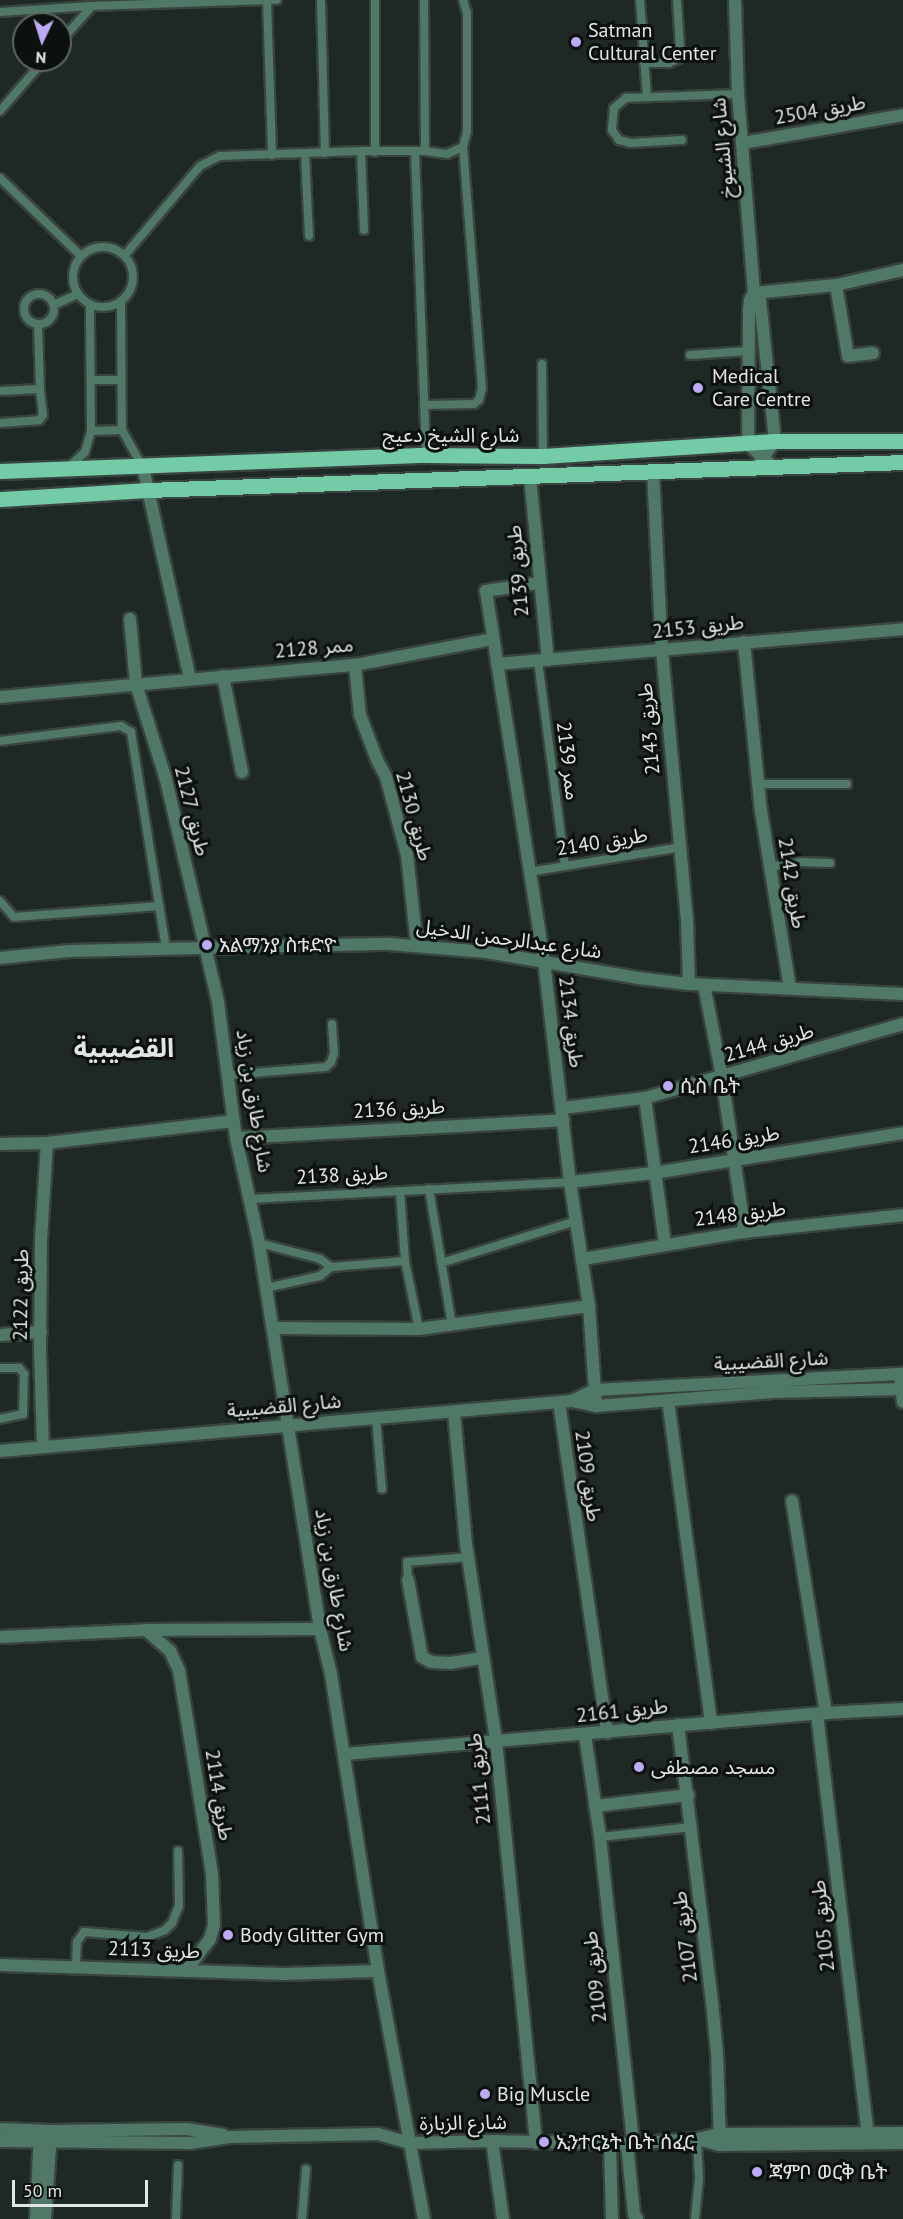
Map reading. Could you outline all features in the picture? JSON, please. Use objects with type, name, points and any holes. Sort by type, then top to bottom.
[{"type":"main road","name":"شارع الشيخ دعيج","points":[[0,471],[426,455],[543,456],[775,441],[903,441]]},
{"type":"main road","points":[[0,499],[148,490],[530,477],[764,464],[903,462]]},
{"type":"street","name":"شارع الشيوخ","points":[[735,0],[738,94],[754,293],[750,300],[748,444]]},
{"type":"street","name":"طريق 2504","points":[[743,143],[903,115]]},
{"type":"street","points":[[754,293],[836,285],[903,270]]},
{"type":"street","points":[[836,285],[848,356],[873,353]]},
{"type":"street","name":"شارع الشيوخ","points":[[754,293],[760,300],[775,441]]},
{"type":"street","points":[[748,444],[764,464],[775,441]]},
{"type":"street","points":[[143,467],[190,679]]},
{"type":"street","name":"طريق 2143","points":[[653,470],[662,651],[681,847],[689,984]]},
{"type":"street","name":"طريق 2139","points":[[530,477],[543,660]]},
{"type":"street","name":"طريق 2134","points":[[538,583],[486,591],[544,961],[570,1182],[589,1306],[596,1406]]},
{"type":"street","name":"طريق 2127","points":[[130,619],[136,684],[166,780],[204,948]]},
{"type":"street","name":"طريق 2153","points":[[497,664],[903,629]]},
{"type":"street","name":"ممر 2128","points":[[136,684],[355,665],[493,639]]},
{"type":"street","name":"طريق 2142","points":[[744,642],[758,784],[790,988]]},
{"type":"street","name":"طريق 2130","points":[[355,665],[360,714],[376,760],[386,777],[407,855],[417,945]]},
{"type":"street","points":[[223,676],[242,772]]},
{"type":"street","points":[[0,697],[136,684]]},
{"type":"street","name":"شارع عبدالرحمن الدخيل","points":[[0,958],[69,951],[417,945],[544,961],[638,978],[689,984],[903,994]]},
{"type":"street","name":"شارع طارق بن زياد","points":[[204,948],[218,1002],[230,1075],[236,1138],[259,1243],[320,1629],[331,1674],[378,1971],[424,2219]]},
{"type":"street","points":[[704,985],[722,1077],[744,1232]]},
{"type":"street","name":"طريق 2144","points":[[563,1114],[645,1098],[903,1024]]},
{"type":"street","points":[[645,1098],[665,1244]]},
{"type":"street","name":"طريق 2136","points":[[236,1138],[563,1114]]},
{"type":"street","points":[[0,1144],[47,1143],[234,1121]]},
{"type":"street","name":"طريق 2146","points":[[570,1182],[654,1173],[903,1133]]},
{"type":"street","name":"طريق 2122","points":[[43,1447],[41,1240],[47,1143]]},
{"type":"street","name":"طريق 2148","points":[[583,1259],[744,1232],[903,1215]]},
{"type":"street","points":[[273,1328],[419,1329],[589,1306]]},
{"type":"street","points":[[0,1335],[41,1332]]},
{"type":"street","points":[[901,1374],[903,1402]]},
{"type":"street","name":"شارع القضيبية","points":[[0,1451],[288,1424],[572,1401],[595,1390],[901,1374]]},
{"type":"street","name":"شارع القضيبية","points":[[572,1401],[579,1405],[596,1406],[773,1392],[902,1389]]},
{"type":"street","points":[[668,1400],[711,1723]]},
{"type":"street","name":"طريق 2109","points":[[559,1402],[607,1734]]},
{"type":"street","name":"طريق 2111","points":[[454,1412],[481,1658],[496,1741],[536,2143]]},
{"type":"street","name":"طريق 2105","points":[[792,1501],[822,1713],[869,2138]]},
{"type":"street","points":[[408,1580],[422,1657],[431,1662],[450,1663],[481,1658]]},
{"type":"street","points":[[0,1637],[146,1630],[320,1629]]},
{"type":"street","name":"طريق 2114","points":[[146,1630],[170,1651],[178,1670],[212,1874],[214,1924],[210,1939],[186,1971]]},
{"type":"street","name":"طريق 2161","points":[[345,1754],[607,1734],[678,1725],[822,1713],[903,1709]]},
{"type":"street","name":"طريق 2107","points":[[678,1725],[716,2043],[719,2140]]},
{"type":"street","name":"طريق 2109","points":[[585,1735],[600,1837],[630,2144],[632,2217]]},
{"type":"street","points":[[595,1806],[688,1795]]},
{"type":"street","name":"طريق 2113","points":[[0,1965],[284,1974],[378,1971]]},
{"type":"street","name":"شارع الزبارة","points":[[0,2129],[45,2137]]},
{"type":"street","name":"شارع الزبارة","points":[[0,2141],[187,2129],[230,2137],[378,2134],[409,2143],[492,2140],[630,2144],[696,2139],[869,2138],[903,2133]]},
{"type":"street","points":[[36,2219],[45,2137]]},
{"type":"street","points":[[45,2137],[45,2219]]},
{"type":"street","name":"شارع الزبارة","points":[[869,2138],[903,2143]]},
{"type":"street","points":[[492,2140],[503,2219]]},
{"type":"street","points":[[610,2144],[612,2219]]},
{"type":"lane","points":[[0,12],[92,6],[278,0]]},
{"type":"lane","points":[[321,0],[325,153]]},
{"type":"lane","points":[[375,0],[375,152]]},
{"type":"lane","points":[[424,0],[425,151]]},
{"type":"lane","points":[[424,405],[468,405],[480,400],[482,394],[463,147],[467,131],[467,13],[463,0]]},
{"type":"lane","points":[[640,0],[647,97]]},
{"type":"lane","points":[[644,63],[669,63],[678,59],[680,49],[677,0]]},
{"type":"lane","points":[[267,1],[272,155]]},
{"type":"lane","points":[[72,28],[92,6]]},
{"type":"lane","points":[[0,111],[34,72]]},
{"type":"lane","points":[[682,140],[625,142],[612,130],[612,115],[619,101],[647,97],[738,94]]},
{"type":"lane","points":[[125,255],[208,160],[227,155],[361,151],[425,151],[447,154],[463,147]]},
{"type":"lane","points":[[361,151],[364,230]]},
{"type":"lane","points":[[415,152],[426,455]]},
{"type":"lane","points":[[305,154],[309,236]]},
{"type":"lane","points":[[0,178],[81,256]]},
{"type":"lane","points":[[108,246],[125,255],[130,262],[134,279],[132,288],[121,301],[106,307],[90,304],[78,294],[73,270],[81,256],[89,250],[108,246]]},
{"type":"lane","points":[[41,294],[51,300],[54,311],[49,321],[38,324],[32,322],[25,314],[26,302],[35,295],[41,294]]},
{"type":"lane","points":[[54,305],[78,294]]},
{"type":"lane","points":[[121,301],[122,430],[143,467]]},
{"type":"lane","points":[[58,470],[78,460],[90,442],[90,304]]},
{"type":"lane","points":[[0,423],[39,420],[42,415],[38,324]]},
{"type":"lane","points":[[690,355],[748,351]]},
{"type":"lane","points":[[542,364],[543,456]]},
{"type":"lane","points":[[91,380],[121,380]]},
{"type":"lane","points":[[0,391],[40,389]]},
{"type":"lane","points":[[91,431],[122,430]]},
{"type":"lane","name":"ممر 2139","points":[[543,660],[565,865]]},
{"type":"lane","points":[[0,741],[121,726],[131,732],[166,949]]},
{"type":"lane","points":[[758,784],[847,784]]},
{"type":"lane","name":"طريق 2140","points":[[529,872],[681,847]]},
{"type":"lane","points":[[770,867],[799,862],[830,863]]},
{"type":"lane","points":[[0,901],[14,917],[160,906]]},
{"type":"lane","points":[[230,1075],[326,1066],[334,1053],[332,1024]]},
{"type":"lane","name":"طريق 2138","points":[[250,1199],[570,1182]]},
{"type":"lane","points":[[429,1189],[452,1325]]},
{"type":"lane","name":"طريق 2138","points":[[400,1191],[405,1261],[419,1329]]},
{"type":"lane","points":[[441,1263],[576,1221]]},
{"type":"lane","points":[[259,1243],[320,1259],[332,1267]]},
{"type":"lane","points":[[266,1288],[320,1276],[332,1267],[405,1261]]},
{"type":"lane","points":[[0,1368],[19,1368],[24,1374],[23,1414],[0,1419]]},
{"type":"lane","points":[[376,1418],[382,1489]]},
{"type":"lane","points":[[408,1580],[407,1562],[469,1557]]},
{"type":"lane","points":[[600,1837],[692,1827]]},
{"type":"lane","points":[[76,1966],[77,1942],[84,1932],[147,1937],[156,1935],[172,1923],[179,1906],[178,1851]]},
{"type":"lane","points":[[695,2219],[699,2179],[696,2139]]},
{"type":"lane","points":[[176,2219],[178,2165]]},
{"type":"lane","points":[[302,2219],[306,2169]]},
{"type":"place","name":"Satman Cultural Center","points":[[576,42]]},
{"type":"place","name":"Medical Care Centre","points":[[698,388]]},
{"type":"place","name":"አልማንያ ስቱድዮ","points":[[207,945]]},
{"type":"place","name":"ሲስ ቤት","points":[[668,1086]]},
{"type":"place","name":"مسجد مصطفى","points":[[639,1767]]},
{"type":"place","name":"Body Glitter Gym","points":[[228,1935]]},
{"type":"place","name":"Big Muscle","points":[[485,2094]]},
{"type":"place","name":"ኢንተርኔት ቤት ሰፈር","points":[[544,2142]]},
{"type":"place","name":"ጃምቦ ወርቅ ቤት","points":[[757,2172]]},
{"type":"district","name":"القضيبية","points":[[124,1048]]}]
